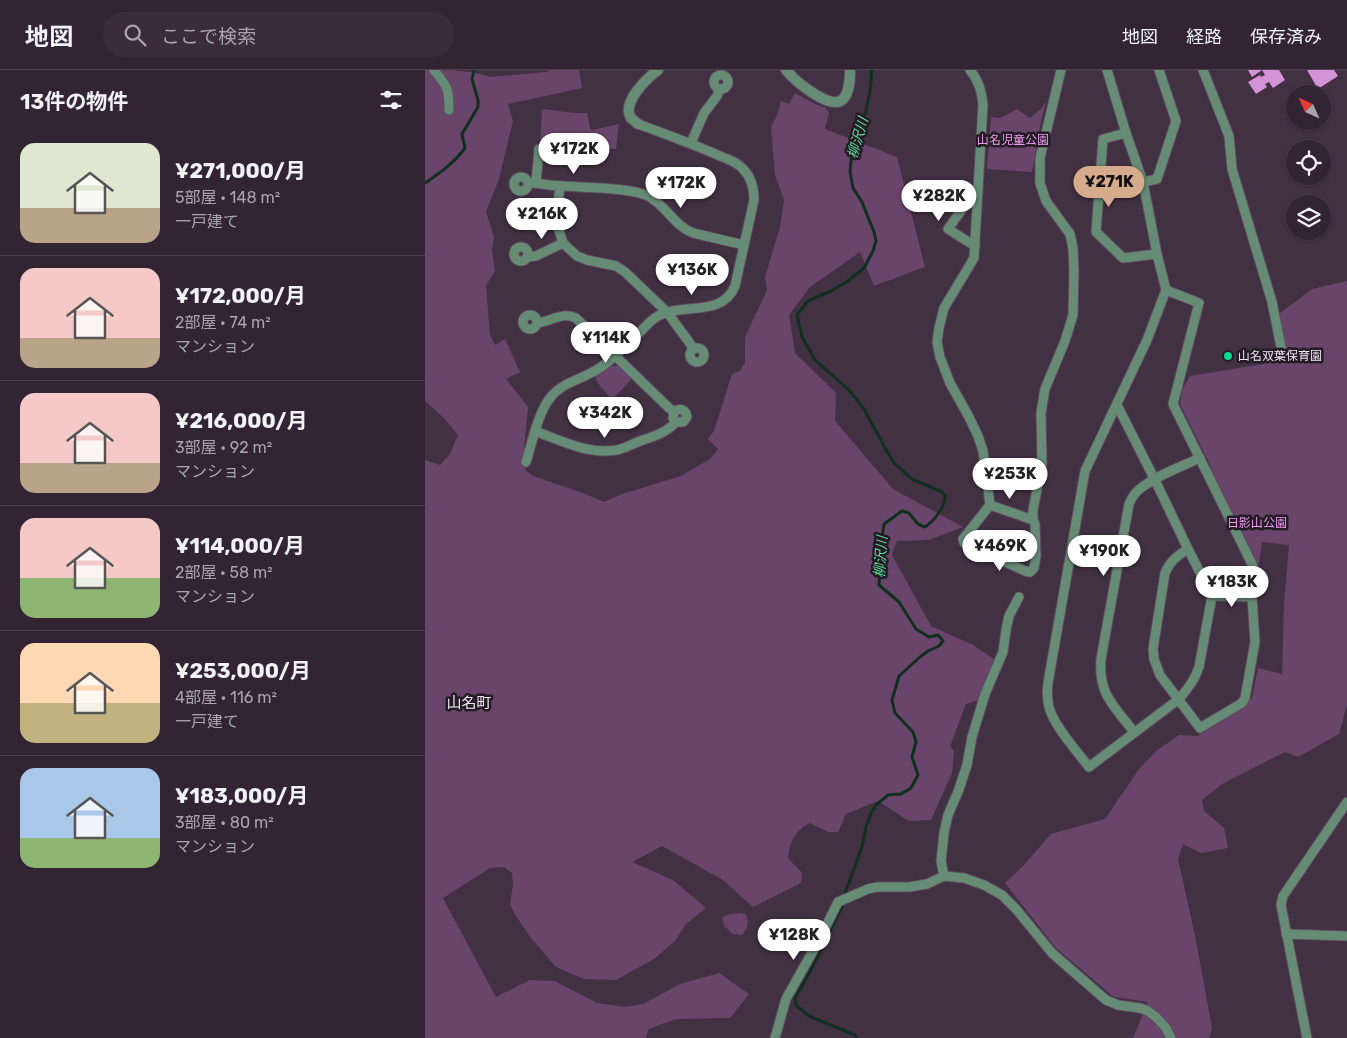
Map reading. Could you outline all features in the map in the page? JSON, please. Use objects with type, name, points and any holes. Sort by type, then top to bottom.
[{"type":"street","points":[[434,70],[449,91],[449,110]]},
{"type":"street","points":[[526,462],[544,407],[554,392],[598,370],[655,317],[667,312],[714,306],[728,298],[735,286],[754,200],[754,190],[743,168],[732,161],[691,143],[638,124],[631,118],[630,106],[641,85],[658,70]]},
{"type":"street","points":[[786,70],[809,91],[824,99],[836,102],[842,100],[849,88],[850,70]]},
{"type":"street","points":[[971,70],[978,79],[982,91],[983,104],[974,258],[943,308],[937,342],[939,357],[949,383],[969,417],[983,451],[990,506],[963,539],[964,543],[1030,572],[1034,568],[1036,556],[1033,510],[1042,464],[1041,413],[1045,389],[1073,316],[1073,248],[1070,234],[1046,201],[1040,183],[1061,70]]},
{"type":"street","points":[[1107,70],[1143,182],[1166,290],[1147,340],[1085,471],[1048,683],[1047,697],[1049,709],[1056,723],[1089,767],[1179,699],[1196,678],[1212,596],[1117,405]]},
{"type":"street","points":[[1143,182],[1157,178],[1176,121],[1159,70]]},
{"type":"street","points":[[1203,70],[1229,136],[1233,168],[1272,302],[1283,357]]},
{"type":"street","points":[[691,143],[704,113],[720,89]]},
{"type":"street","points":[[1127,133],[1103,139],[1096,232],[1123,258],[1157,254]]},
{"type":"street","points":[[539,149],[532,183],[624,190],[647,196],[657,202],[686,230],[743,245]]},
{"type":"street","points":[[560,186],[557,227],[563,242],[577,256],[616,266],[625,272],[667,312],[694,349]]},
{"type":"street","points":[[975,246],[948,229],[979,187]]},
{"type":"street","points":[[527,257],[536,256],[563,242]]},
{"type":"street","points":[[1166,290],[1199,303],[1173,404],[1255,573],[1252,597],[1255,642],[1245,698],[1242,703],[1200,728],[1160,675],[1153,659],[1165,573],[1174,558],[1188,549]]},
{"type":"street","points":[[535,431],[589,450],[603,452],[619,449],[655,436],[671,428],[676,422],[673,418],[674,412],[576,318],[571,315],[559,316],[537,323]]},
{"type":"street","points":[[1134,732],[1107,696],[1100,670],[1129,504],[1140,488],[1199,458]]},
{"type":"street","points":[[990,506],[1033,520]]},
{"type":"street","points":[[943,876],[941,862],[948,815],[967,765],[972,737],[985,694],[1003,652],[1005,630],[1009,616],[1019,596]]},
{"type":"street","points":[[1212,596],[1252,597]]},
{"type":"street","points":[[1307,1038],[1281,905],[1283,896],[1347,802]]},
{"type":"street","points":[[775,1038],[787,999],[839,902],[868,889],[927,884],[943,876],[964,878],[1002,894],[1052,954],[1106,1000],[1118,1005],[1140,1008],[1157,1018],[1166,1028],[1171,1038]]},
{"type":"street","points":[[1286,934],[1347,936]]},
{"type":"green space","points":[[425,70],[449,70],[490,77],[546,72],[550,70],[579,70],[582,88],[508,104],[513,121],[499,179],[486,212],[494,237],[492,250],[495,272],[486,285],[490,335],[495,345],[505,339],[520,372],[506,379],[528,407],[523,459],[526,471],[533,476],[604,502],[622,494],[681,476],[710,459],[718,449],[708,439],[714,431],[732,374],[740,371],[745,363],[745,337],[767,290],[765,277],[780,227],[784,200],[775,175],[771,127],[778,113],[781,101],[789,104],[795,93],[826,108],[829,113],[825,129],[897,157],[925,267],[874,286],[860,252],[810,287],[789,315],[795,353],[836,393],[835,421],[893,489],[963,527],[929,540],[897,541],[892,555],[931,626],[973,645],[994,659],[979,700],[966,704],[950,746],[954,751],[952,773],[931,820],[909,821],[878,801],[846,814],[838,832],[828,832],[810,823],[797,833],[792,842],[788,858],[802,873],[801,883],[753,907],[723,880],[662,846],[632,862],[673,880],[706,908],[686,924],[675,941],[654,959],[616,980],[584,979],[556,967],[531,938],[514,913],[510,904],[513,885],[512,873],[504,867],[490,868],[443,898],[496,997],[530,980],[555,981],[597,1003],[625,1007],[643,1004],[680,984],[719,973],[749,994],[730,1018],[676,1019],[649,1029],[647,1038],[425,1038],[425,460],[440,465],[450,454],[458,435],[444,418],[425,401]]},
{"type":"green space","name":"山名児童公園","points":[[1046,102],[1032,172],[987,169],[991,117],[1000,118],[1017,109],[1030,118]]},
{"type":"green space","points":[[542,109],[587,113],[592,130],[619,124],[616,149],[540,145]]},
{"type":"green space","name":"日影山公園","points":[[1347,281],[1347,705],[1339,734],[1298,757],[1285,752],[1222,784],[1202,800],[1204,811],[1224,828],[1228,848],[1201,853],[1183,844],[1178,859],[1195,935],[1212,1028],[1209,1038],[1133,1038],[1148,1002],[1114,997],[1056,948],[1005,883],[1051,834],[1105,819],[1139,769],[1156,751],[1179,735],[1198,736],[1243,706],[1252,698],[1258,668],[1282,674],[1284,605],[1289,545],[1262,542],[1258,570],[1254,561],[1256,559],[1251,550],[1249,551],[1220,492],[1209,463],[1180,404],[1182,390],[1190,376],[1287,360],[1279,314],[1312,289]]},
{"type":"green space","points":[[611,366],[620,366],[632,378],[612,400],[597,382],[595,376]]},
{"type":"green space","points":[[740,913],[746,914],[747,928],[742,935],[733,934],[724,926],[722,917]]},
{"type":"building","points":[[1248,70],[1262,70],[1252,77]]},
{"type":"building","points":[[1262,70],[1279,70],[1285,80],[1273,88],[1269,82],[1265,84],[1267,87],[1256,94],[1248,82],[1260,75],[1261,77],[1265,75]]},
{"type":"building","points":[[1307,70],[1334,70],[1338,76],[1324,85],[1316,85]]},
{"type":"waterway","points":[[425,183],[447,167],[465,148],[462,134],[478,107],[472,79],[474,70]]},
{"type":"waterway","name":"柳沢川","points":[[844,896],[862,847],[872,811],[888,795],[901,794],[911,788],[918,775],[912,757],[916,742],[913,732],[895,713],[892,700],[899,676],[920,657],[939,646],[943,641],[938,635],[929,637],[916,629],[899,602],[879,585],[880,551],[884,524],[902,511],[909,513],[918,524],[925,527],[939,513],[945,496],[942,492],[912,479],[894,463],[864,409],[849,390],[815,360],[802,337],[797,315],[808,301],[848,281],[864,268],[873,251],[876,241],[874,232],[862,202],[853,188],[850,172],[852,150],[866,111],[872,70]]},
{"type":"waterway","name":"柳沢川","points":[[843,903],[811,970],[795,998],[796,1005],[809,1016],[855,1035],[857,1038]]},
{"type":"place","name":"山名双葉保育園","points":[[1228,356]]},
{"type":"district","name":"山名町","points":[[469,703]]}]
